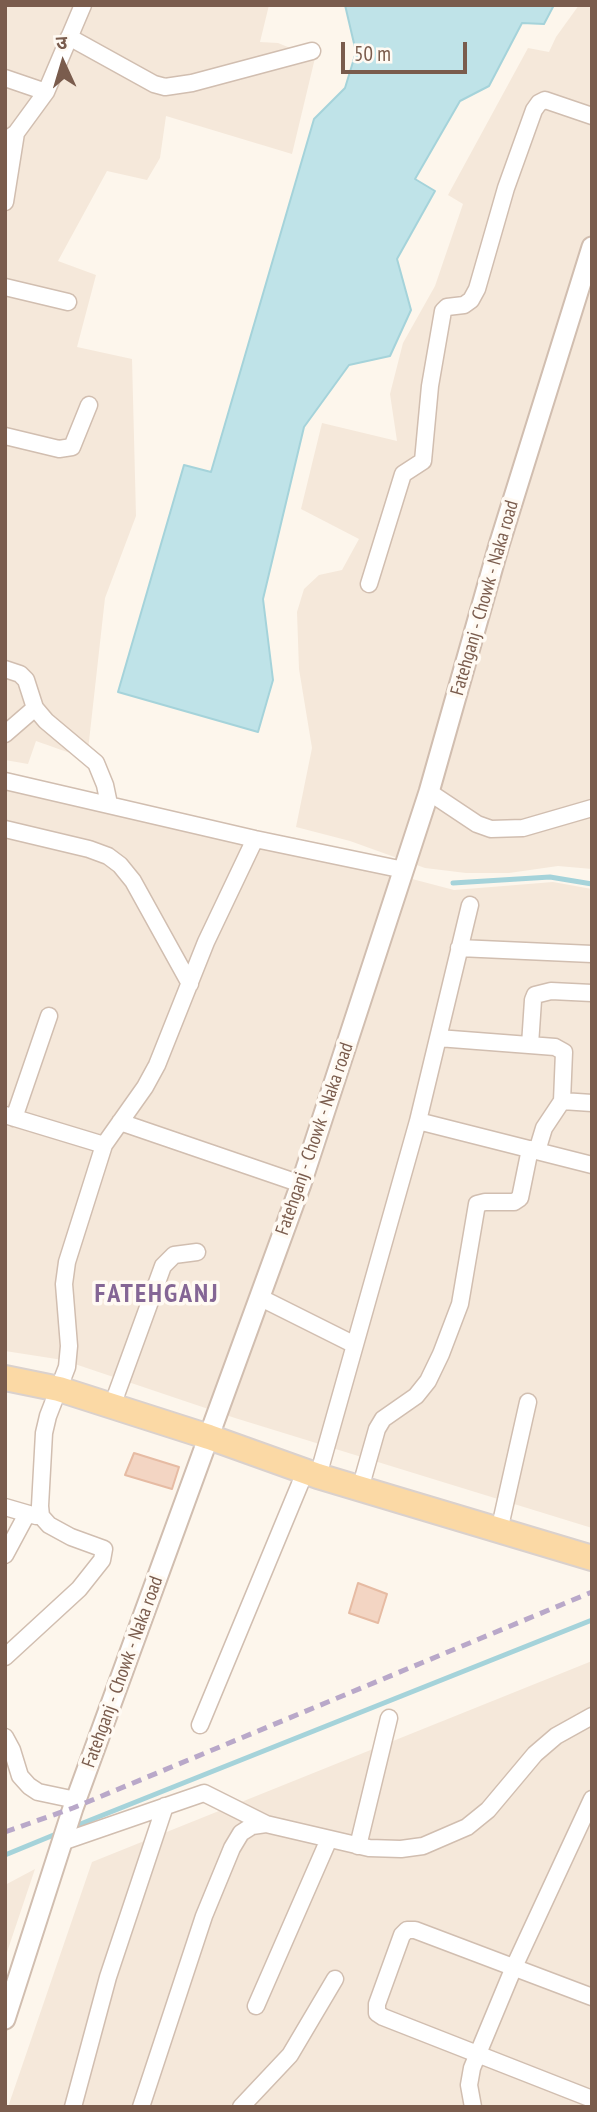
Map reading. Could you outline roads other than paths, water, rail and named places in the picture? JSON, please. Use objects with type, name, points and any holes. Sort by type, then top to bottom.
[{"type":"main road","points":[[5,1378],[59,1389],[209,1437],[312,1474],[592,1558]]},
{"type":"street","points":[[5,202],[11,137],[46,92],[83,5]]},
{"type":"street","points":[[69,37],[165,88],[312,51]]},
{"type":"street","points":[[5,78],[46,92]]},
{"type":"street","points":[[369,584],[403,474],[423,461],[430,386],[443,311],[447,307],[464,306],[477,289],[506,188],[534,110],[545,100],[592,116]]},
{"type":"street","name":"Fatehganj - Chowk - Naka road","points":[[5,2019],[61,1842],[301,1184],[429,792],[499,545],[592,249]]},
{"type":"street","points":[[5,287],[68,302]]},
{"type":"street","points":[[5,436],[60,449],[72,447],[89,405]]},
{"type":"street","points":[[5,669],[20,674],[26,680],[35,708],[63,737],[96,764],[106,785],[108,804]]},
{"type":"street","points":[[5,734],[35,708]]},
{"type":"street","points":[[5,781],[255,839],[404,870]]},
{"type":"street","points":[[429,792],[477,824],[491,829],[523,828],[592,808]]},
{"type":"street","points":[[5,829],[89,849],[108,856],[120,865],[133,881],[190,984]]},
{"type":"street","points":[[5,1555],[40,1506],[44,1433],[67,1367],[69,1346],[64,1284],[68,1262],[104,1145],[157,1065],[206,942],[255,839]]},
{"type":"street","points":[[200,1725],[312,1474],[355,1345],[418,1121],[470,905]]},
{"type":"street","points":[[459,948],[592,954]]},
{"type":"street","points":[[530,1045],[535,995],[551,991],[592,993]]},
{"type":"street","points":[[49,1016],[9,1117],[104,1145]]},
{"type":"street","points":[[360,1489],[377,1429],[383,1419],[416,1396],[428,1381],[445,1343],[460,1304],[477,1204],[514,1202],[520,1199],[533,1150],[562,1101],[564,1052],[555,1047],[438,1038]]},
{"type":"street","points":[[562,1101],[592,1103]]},
{"type":"street","points":[[418,1121],[592,1165]]},
{"type":"street","points":[[120,1122],[301,1184]]},
{"type":"street","points":[[112,1406],[163,1266],[174,1255],[197,1252]]},
{"type":"street","points":[[261,1297],[355,1345]]},
{"type":"street","points":[[499,1531],[528,1402]]},
{"type":"street","points":[[5,1507],[34,1515],[71,1537],[104,1549],[96,1570],[79,1589],[5,1657]]},
{"type":"street","points":[[61,1842],[204,1794],[266,1824],[358,1846],[382,1849],[423,1846],[467,1827],[488,1810],[535,1754],[556,1737],[592,1716]]},
{"type":"street","points":[[358,1846],[389,1718]]},
{"type":"street","points":[[5,1737],[20,1776],[29,1786],[73,1809]]},
{"type":"street","points":[[473,2107],[469,2085],[472,2068],[514,1967],[592,1799]]},
{"type":"street","points":[[73,2107],[108,1977],[165,1806]]},
{"type":"street","points":[[141,2107],[204,1916],[232,1848],[241,1833],[252,1826],[266,1824]]},
{"type":"street","points":[[256,2006],[329,1839]]},
{"type":"street","points":[[592,1997],[415,1930],[407,1930],[402,1935],[377,2004],[377,2013],[592,2099]]},
{"type":"street","points":[[241,2107],[290,2055],[335,1979]]},
{"type":"water","points":[[345,5],[554,5],[544,24],[522,23],[489,86],[460,101],[415,179],[435,191],[397,259],[411,310],[390,356],[349,365],[304,427],[263,599],[273,680],[258,732],[118,692],[184,465],[211,472],[314,119],[345,88],[356,52]]},
{"type":"waterway","points":[[453,883],[550,877],[592,884]]},
{"type":"waterway","points":[[73,1827],[592,1620]]},
{"type":"waterway","points":[[5,1855],[61,1832]]},
{"type":"railway","points":[[5,1832],[73,1808],[592,1592]]},
{"type":"district","name":"FATEHGANJ","points":[[157,1295]]}]
